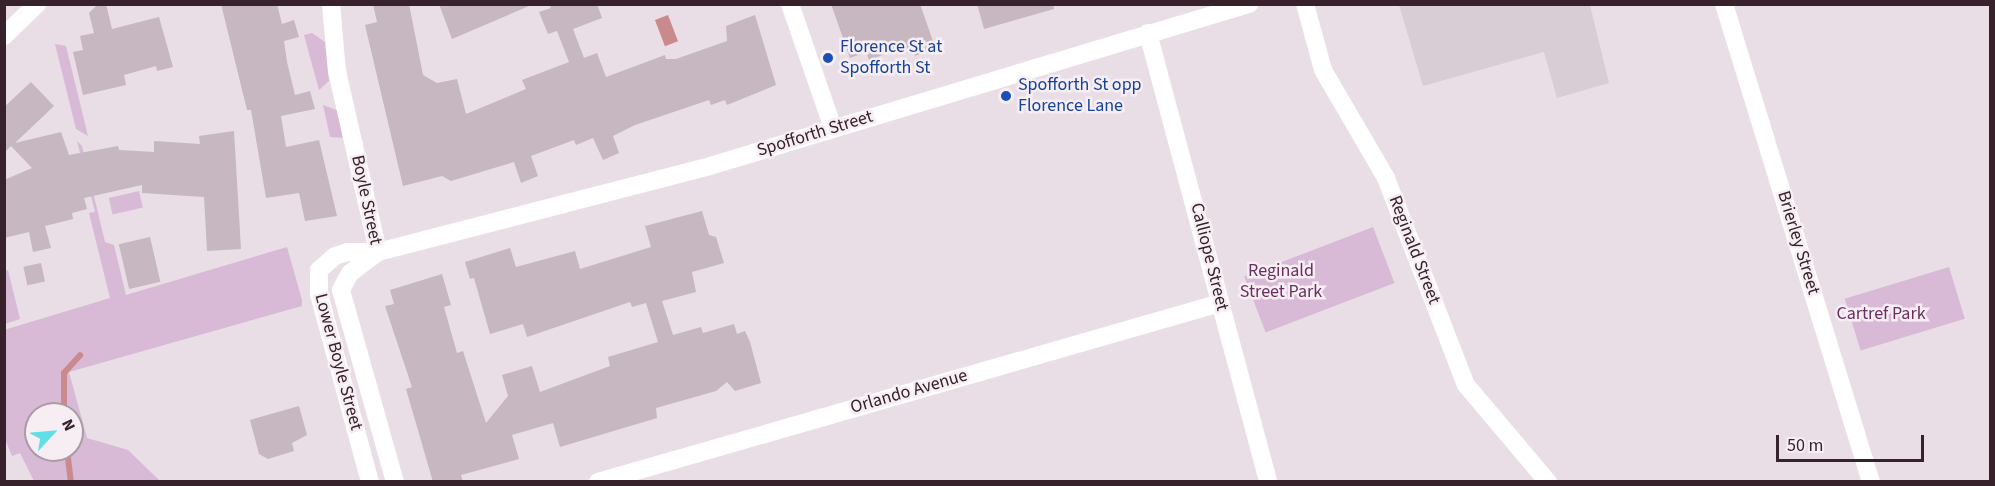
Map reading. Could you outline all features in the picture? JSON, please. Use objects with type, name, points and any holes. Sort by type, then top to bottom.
[{"type":"street","points":[[4,36],[37,4]]},
{"type":"street","name":"Boyle Street","points":[[331,4],[337,71],[378,252],[350,273],[341,290],[395,482]]},
{"type":"street","points":[[790,4],[833,128]]},
{"type":"street","name":"Spofforth Street","points":[[378,252],[710,166],[1249,4]]},
{"type":"street","name":"Reginald Street","points":[[1305,4],[1323,70],[1386,178],[1466,385],[1548,482]]},
{"type":"street","name":"Brierley Street","points":[[1724,4],[1871,482]]},
{"type":"street","name":"Calliope Street","points":[[1148,33],[1268,482]]},
{"type":"street","name":"Lower Boyle Street","points":[[370,482],[317,277],[323,264],[335,256],[347,252],[378,252]]},
{"type":"street","name":"Orlando Avenue","points":[[598,482],[1220,303]]},
{"type":"shaded area","points":[[1399,5],[1590,5],[1609,83],[1557,98],[1544,52],[1423,86]]},
{"type":"shaded area","points":[[668,15],[678,41],[665,46],[655,20]]},
{"type":"green space","points":[[312,33],[325,42],[329,81],[319,90],[304,35]]},
{"type":"green space","points":[[55,44],[66,46],[88,136],[76,129]]},
{"type":"green space","points":[[323,105],[339,111],[344,138],[330,137]]},
{"type":"green space","points":[[77,141],[82,146],[105,242],[114,245],[126,295],[287,247],[302,306],[69,372],[77,402],[24,402],[24,461],[20,453],[12,456],[5,439],[4,330],[110,298],[89,213],[95,212]]},
{"type":"green space","points":[[139,191],[143,208],[113,215],[109,198]]},
{"type":"green space","name":"Reginald Street Park","points":[[1373,227],[1395,283],[1266,332],[1244,276]]},
{"type":"green space","name":"Cartref Park","points":[[1949,267],[1965,319],[1861,351],[1845,299]]},
{"type":"green space","points":[[8,270],[20,319],[5,324],[5,271]]},
{"type":"green space","points":[[84,427],[87,438],[128,450],[160,481],[34,481],[24,462],[84,462]]},
{"type":"building","points":[[98,4],[106,4],[112,29],[159,17],[173,67],[157,71],[156,66],[124,75],[126,85],[83,95],[73,52],[83,50],[80,36],[94,33],[89,13]]},
{"type":"building","points":[[221,4],[277,4],[282,24],[294,20],[299,37],[284,41],[287,62],[295,95],[310,91],[315,109],[281,116],[286,147],[319,140],[337,216],[305,221],[299,193],[266,198],[251,110],[247,110]]},
{"type":"building","points":[[373,4],[409,4],[423,75],[437,83],[457,79],[466,114],[526,89],[522,80],[569,62],[557,31],[548,34],[539,12],[551,8],[549,4],[597,4],[602,18],[573,29],[584,58],[597,53],[606,77],[665,55],[666,59],[676,59],[727,41],[726,26],[755,15],[776,85],[727,105],[725,100],[711,105],[709,100],[635,125],[613,136],[619,153],[603,160],[593,138],[576,145],[574,140],[531,156],[538,176],[521,183],[514,162],[451,181],[442,176],[403,186],[365,25],[377,22]]},
{"type":"building","points":[[439,4],[529,4],[529,6],[452,39]]},
{"type":"building","points":[[831,4],[920,4],[934,44],[928,46],[929,50],[915,56],[913,50],[906,53],[904,47],[869,60],[866,52],[850,58]]},
{"type":"building","points":[[977,4],[1053,4],[1054,9],[984,29]]},
{"type":"building","points":[[31,82],[54,106],[15,143],[61,132],[69,155],[118,146],[119,150],[154,152],[154,141],[200,144],[199,136],[234,131],[241,249],[207,251],[204,197],[142,193],[142,185],[84,198],[87,209],[72,213],[73,219],[45,226],[51,248],[33,252],[29,232],[4,238],[4,180],[32,168],[11,146],[4,153],[4,107]]},
{"type":"building","points":[[702,211],[709,235],[716,237],[724,263],[692,272],[696,292],[662,301],[673,335],[701,327],[703,333],[734,324],[737,334],[745,331],[761,383],[735,391],[727,382],[716,391],[656,408],[657,418],[560,447],[553,423],[512,435],[519,459],[461,475],[463,482],[433,482],[406,389],[412,387],[385,306],[394,304],[390,290],[442,274],[451,305],[444,307],[457,353],[463,351],[486,423],[508,396],[502,375],[532,366],[540,392],[610,366],[608,357],[658,342],[646,303],[632,307],[630,302],[527,337],[523,324],[490,334],[474,278],[470,279],[465,262],[510,248],[516,267],[575,251],[580,269],[651,247],[645,226]]},
{"type":"building","points":[[150,237],[160,282],[129,289],[119,244]]},
{"type":"building","points":[[41,263],[45,282],[27,285],[23,267]]},
{"type":"building","points":[[299,406],[307,435],[292,443],[294,451],[268,459],[259,454],[250,420]]},
{"type":"waterway","points":[[64,402],[64,373],[80,355]]},
{"type":"waterway","points":[[68,462],[71,482]]},
{"type":"place","name":"Florence St at Spofforth St","points":[[828,58]]},
{"type":"place","name":"Spofforth St opp Florence Lane","points":[[1006,96]]}]
